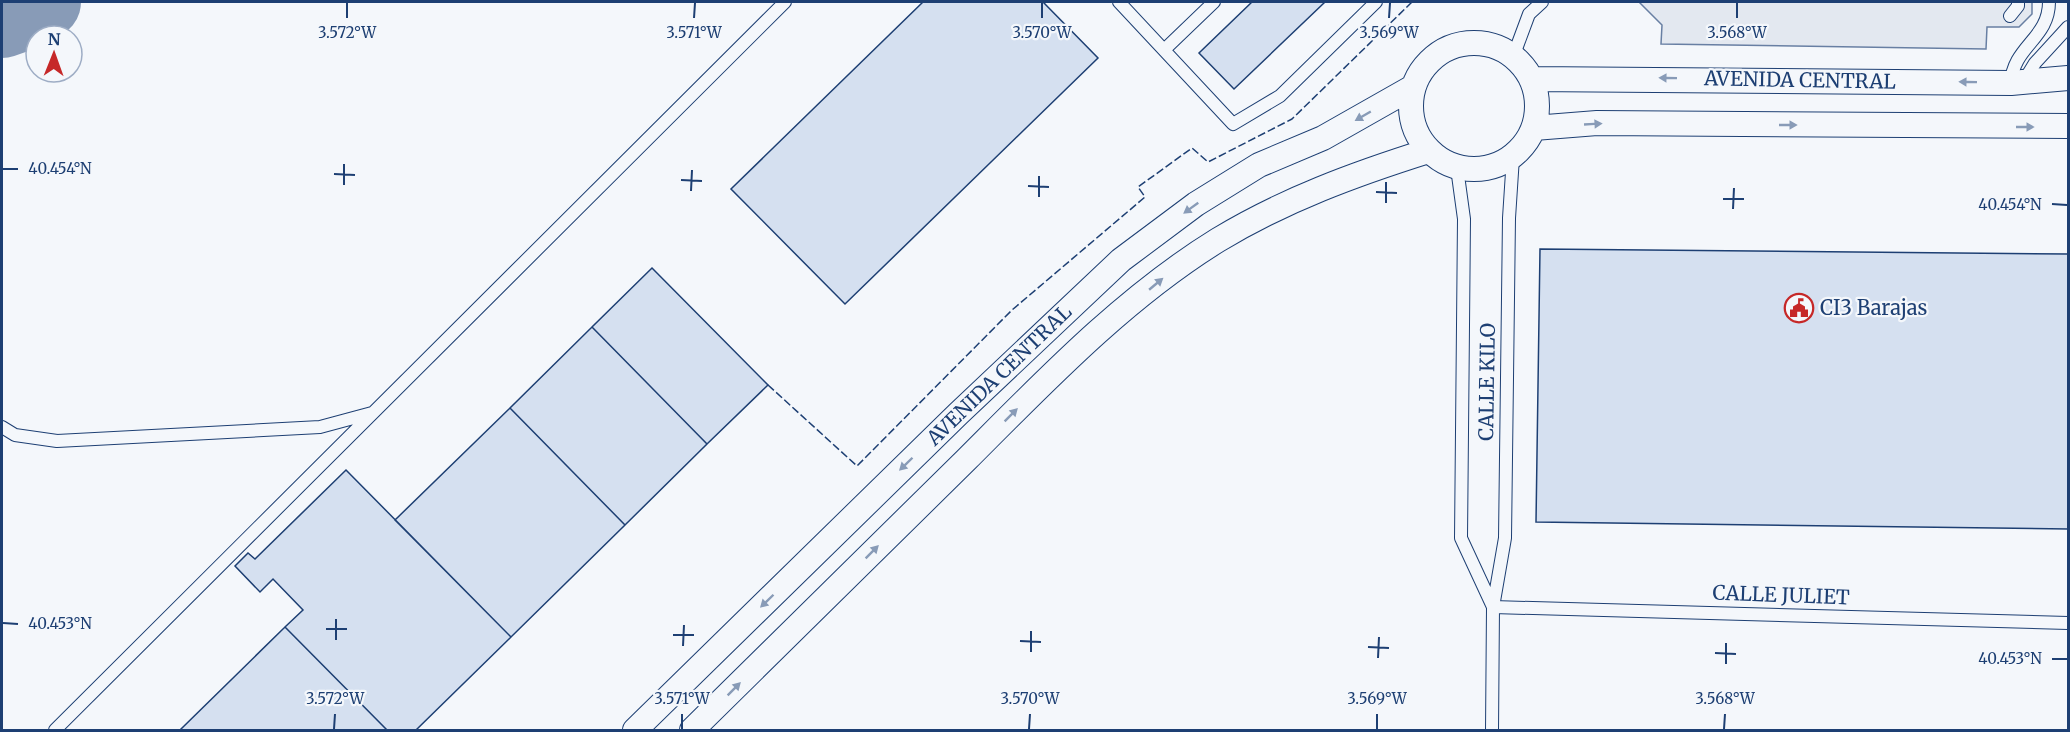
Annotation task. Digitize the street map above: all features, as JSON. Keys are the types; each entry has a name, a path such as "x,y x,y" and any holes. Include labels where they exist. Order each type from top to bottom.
{"street":[{"path":"1466,44 1488,45 1513,57 1531,79 1538,107 1534,128 1513,157 1485,169 1457,168 1428,151 1414,129 1410,108 1413,87 1427,64 1443,50 1466,44"},
{"name":"AVENIDA CENTRAL","path":"1531,79 2018,82 2068,78"},
{"name":"AVENIDA CENTRAL","path":"635,730 958,414 1121,260 1196,204 1259,165 1323,138 1413,87"},
{"path":"1534,128 1597,123 2068,126"},
{"name":"AVENIDA CENTRAL","path":"692,730 1055,372 1162,279 1216,241 1262,215 1358,173 1428,151"}],"lane":[{"path":"55,730 785,2"},
{"path":"1119,2 1233,124 1280,96 1376,2"},
{"path":"1164,51 1214,2"},
{"path":"1525,2 1529,14"},
{"path":"1513,57 1529,14 1542,2"},
{"path":"2010,16 2018,6 2018,2"},
{"path":"2018,82 2017,57 2044,28 2049,2"},
{"path":"2018,82 2068,27"},
{"name":"CALLE KILO","path":"1492,730 1493,607 1505,538 1509,218 1513,157"},
{"name":"CALLE KILO","path":"1457,168 1464,219 1461,538 1493,607"},
{"path":"2,427 15,435 57,441 320,427 373,413"},
{"name":"CALLE JULIET","path":"1493,607 2068,623"}],"shaded area":[{"path":"1639,2 2032,2 2032,14 2019,27 1987,27 1986,49 1661,44 1662,25"}],"building":[{"path":"923,2 1043,2 1098,58 845,304 731,189"},
{"path":"1252,2 1325,2 1234,89 1199,53"},
{"path":"1540,249 2068,254 2068,529 1536,522"},
{"path":"652,268 768,385 707,444 592,327"},
{"path":"592,327 707,444 625,525 510,408"},
{"path":"510,408 625,525 511,637 395,520"},
{"path":"346,470 511,637 416,730 387,730 285,627 303,610 273,579 260,592 235,566 248,553 255,559"},
{"path":"285,627 387,730 180,730"}],"taxiway":[{"path":"2,21 22,14 44,2"}],"fence":[{"path":"768,385 857,466 1012,310 1145,197 1138,187 1192,148 1208,162 1292,119 1412,2"}],"place":[{"name":"CI3 Barajas","path":"1799,308"}]}
